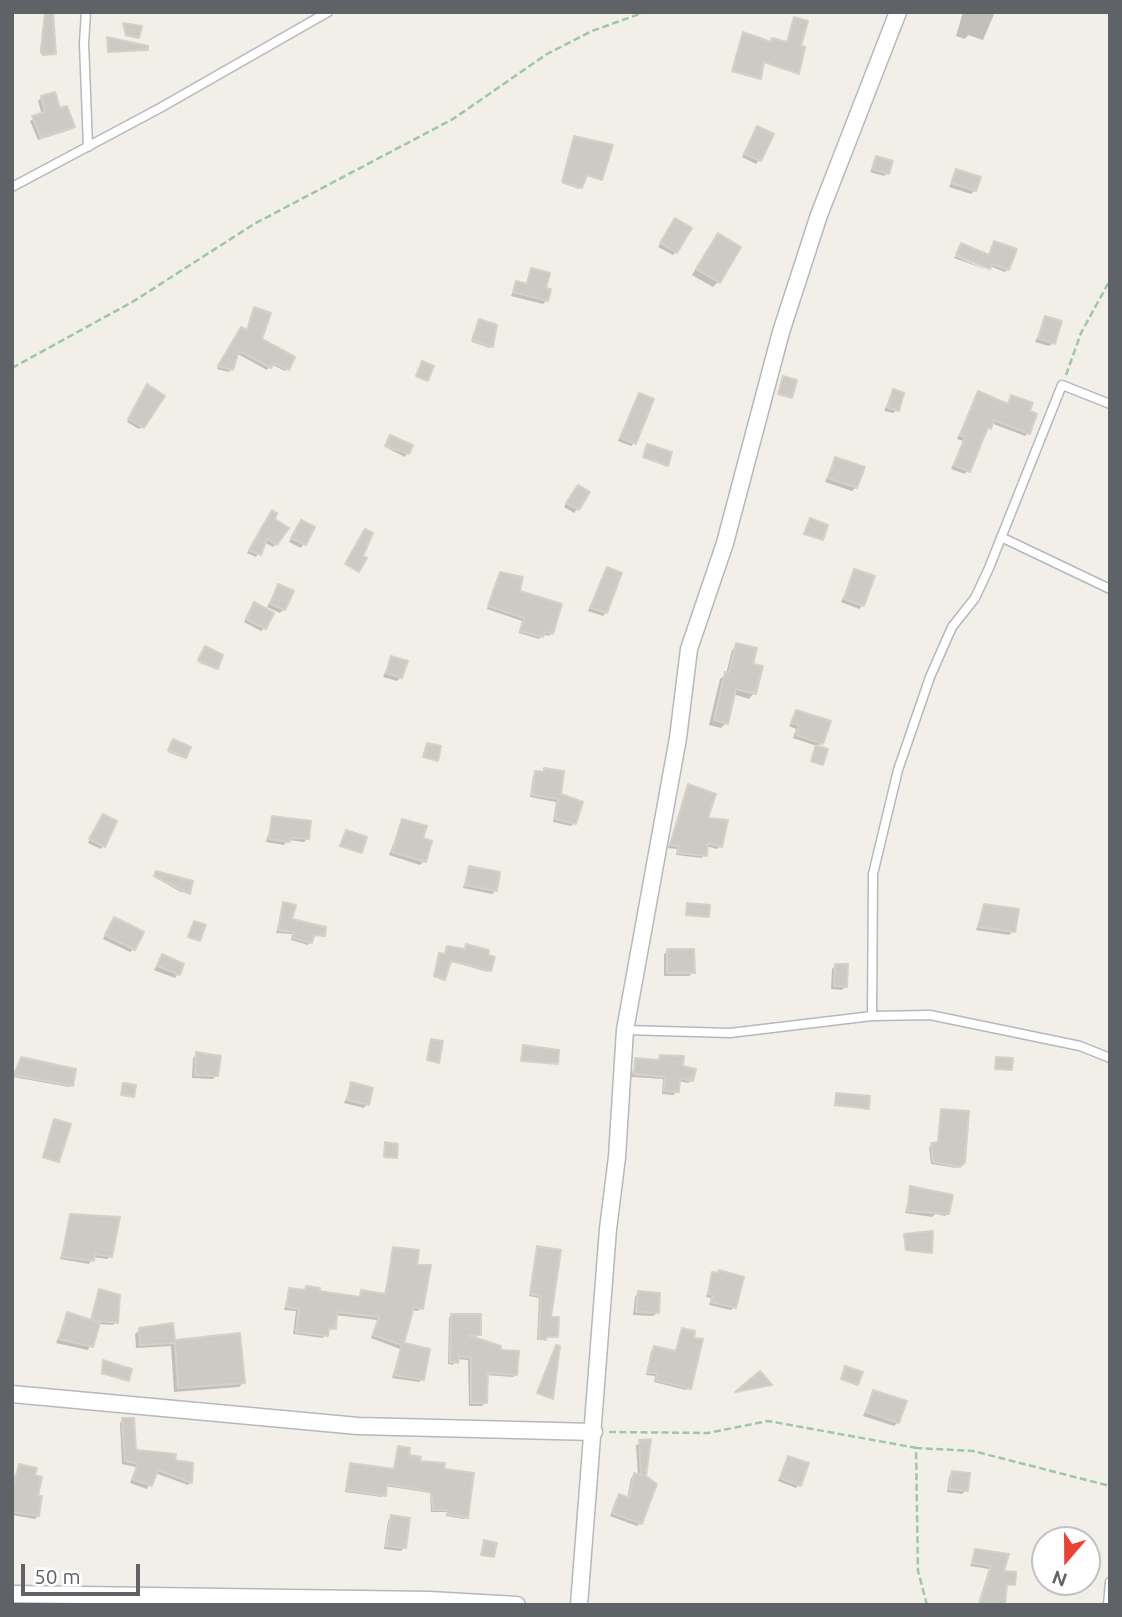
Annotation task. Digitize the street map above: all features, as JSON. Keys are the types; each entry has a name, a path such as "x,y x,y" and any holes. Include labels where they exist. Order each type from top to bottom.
{"street":[{"path":"579,1605 625,1030 678,738 689,649 725,542 781,332 819,215 898,12"},
{"path":"12,1394 358,1426 594,1432"},
{"path":"12,1594 416,1599 517,1605"}],"lane":[{"path":"86,12 84,43 88,147"},
{"path":"12,187 328,12"},
{"path":"872,1016 873,874 898,770 930,677 952,627 975,598 1062,385 1110,404"},
{"path":"1000,537 1110,589"},
{"path":"625,1030 730,1033 872,1016 930,1016 1080,1046 1110,1058"},
{"path":"1108,1605 1110,1582"}],"path":[{"path":"12,368 134,301 254,224 453,119 547,54 592,31 645,12"},
{"path":"1062,385 1082,332 1110,280"},
{"path":"594,1432 708,1433 768,1421 924,1449"},
{"path":"927,1605 918,1558 916,1448 973,1451 1110,1486"}],"building":[{"path":"45,12 53,12 56,54 43,55 41,50"},
{"path":"794,17 808,21 801,46 805,47 799,74 764,62 761,79 732,71 743,32 771,42 772,38 787,42"},
{"path":"123,23 142,26 139,38 126,35"},
{"path":"107,37 148,46 148,50 108,52"},
{"path":"55,92 60,108 67,106 75,127 41,138 32,116 45,112 41,96"},
{"path":"757,126 774,134 761,161 744,154"},
{"path":"574,136 613,145 602,180 587,175 582,188 562,182"},
{"path":"876,156 893,161 889,174 872,169"},
{"path":"956,169 981,177 976,191 951,183"},
{"path":"675,218 692,228 677,253 660,243"},
{"path":"718,233 741,247 720,283 696,269"},
{"path":"994,241 1017,249 1009,270 992,264 990,269 956,255 961,243 989,255"},
{"path":"531,268 550,273 546,288 551,289 548,301 513,292 516,281 527,284"},
{"path":"254,307 271,313 262,339 295,357 289,370 274,363 271,368 239,351 233,370 218,366 241,327 247,330"},
{"path":"1045,316 1062,321 1055,344 1038,338"},
{"path":"479,319 497,325 493,347 472,340"},
{"path":"422,361 434,366 428,381 416,376"},
{"path":"783,376 797,380 792,398 778,394"},
{"path":"147,384 165,396 144,428 128,419"},
{"path":"893,389 904,393 899,411 887,407"},
{"path":"978,391 1008,404 1011,395 1033,403 1030,411 1037,414 1030,434 994,420 991,429 988,427 970,472 954,465 965,437 960,435"},
{"path":"639,393 654,399 636,444 620,438"},
{"path":"390,435 413,445 409,454 385,446"},
{"path":"647,444 672,452 668,466 643,457"},
{"path":"835,457 865,467 857,488 828,478"},
{"path":"578,485 590,492 579,510 566,503"},
{"path":"272,510 277,513 275,519 289,528 277,545 267,539 261,555 249,550"},
{"path":"810,518 828,525 823,540 804,534"},
{"path":"301,520 315,527 306,545 291,538"},
{"path":"365,529 373,533 363,556 367,558 359,572 345,564"},
{"path":"607,567 622,573 607,613 590,608"},
{"path":"854,569 875,576 864,606 844,599"},
{"path":"500,572 523,577 520,591 562,604 553,634 545,632 543,637 520,631 524,618 488,606"},
{"path":"278,584 294,591 285,610 270,604"},
{"path":"254,602 274,613 266,629 246,619"},
{"path":"736,643 757,648 753,664 763,666 756,694 736,689 728,724 714,720 725,672 729,673"},
{"path":"205,646 223,655 218,669 198,660"},
{"path":"391,656 408,661 402,678 386,673"},
{"path":"796,710 831,721 823,744 796,735 799,725 791,723"},
{"path":"173,739 191,747 186,758 168,750"},
{"path":"427,743 441,746 438,761 423,757"},
{"path":"816,745 828,749 823,765 811,761"},
{"path":"544,768 564,771 561,794 583,802 576,824 555,819 558,799 532,795 535,771 544,772"},
{"path":"688,784 716,794 708,818 728,820 722,847 708,843 707,856 678,853 679,846 670,845"},
{"path":"103,814 117,821 105,847 89,839"},
{"path":"272,816 311,821 309,839 291,838 289,842 269,839"},
{"path":"402,819 427,826 423,838 432,841 426,862 392,852"},
{"path":"346,830 367,837 362,853 340,846"},
{"path":"469,866 500,872 497,891 465,885"},
{"path":"156,871 193,881 190,894 154,876"},
{"path":"283,902 296,905 292,919 326,927 325,936 314,935 312,943 292,938 294,932 278,930"},
{"path":"687,903 710,905 709,917 686,915"},
{"path":"984,904 1019,909 1015,932 978,927"},
{"path":"114,917 144,932 135,950 105,935"},
{"path":"194,921 206,925 200,941 188,937"},
{"path":"466,944 489,950 488,955 495,957 491,971 451,961 445,980 434,976 439,953 445,954 447,946 465,949"},
{"path":"667,949 694,949 695,973 667,973"},
{"path":"162,954 184,964 180,975 157,966"},
{"path":"835,964 848,964 847,987 834,986"},
{"path":"431,1039 443,1041 439,1063 427,1060"},
{"path":"523,1045 559,1050 558,1064 521,1061"},
{"path":"196,1052 221,1056 218,1076 195,1075"},
{"path":"660,1055 684,1056 683,1066 696,1069 693,1081 680,1078 679,1092 664,1091 665,1077 634,1074 635,1058 659,1060"},
{"path":"21,1057 76,1069 73,1086 14,1075"},
{"path":"996,1057 1013,1058 1012,1070 995,1069"},
{"path":"351,1082 373,1088 369,1105 347,1100"},
{"path":"123,1083 136,1085 134,1097 121,1095"},
{"path":"836,1093 870,1096 869,1109 835,1105"},
{"path":"941,1109 969,1111 965,1162 960,1167 933,1162 931,1143 938,1142"},
{"path":"54,1119 71,1124 59,1162 43,1157"},
{"path":"385,1142 398,1144 397,1158 384,1157"},
{"path":"910,1186 953,1195 949,1214 907,1211"},
{"path":"70,1214 120,1217 112,1257 95,1254 94,1261 62,1257"},
{"path":"933,1231 932,1253 906,1250 904,1234"},
{"path":"537,1246 561,1250 551,1317 559,1317 558,1337 547,1337 546,1340 539,1339 541,1296 530,1294"},
{"path":"393,1247 419,1250 417,1265 431,1265 423,1309 414,1307 404,1343 430,1349 424,1380 394,1375 402,1345 373,1335 379,1317 337,1312 336,1329 329,1328 328,1336 296,1332 299,1309 286,1307 289,1288 305,1290 306,1286 320,1288 319,1291 360,1297 361,1290 386,1294"},
{"path":"719,1270 744,1277 736,1308 711,1302 713,1295 708,1294 712,1272 718,1273"},
{"path":"99,1289 120,1295 118,1323 91,1320"},
{"path":"638,1291 660,1293 659,1313 636,1312"},
{"path":"67,1312 100,1323 93,1347 59,1339"},
{"path":"451,1314 481,1314 481,1335 467,1335 501,1346 501,1350 519,1351 517,1375 488,1373 487,1403 471,1403 471,1358 459,1356 458,1363 450,1362"},
{"path":"173,1323 175,1340 240,1333 245,1383 178,1388 175,1343 140,1345 139,1328"},
{"path":"682,1328 695,1331 694,1338 703,1339 691,1389 656,1380 657,1373 647,1373 654,1346 676,1351"},
{"path":"556,1345 560,1346 553,1399 537,1393"},
{"path":"103,1360 132,1369 129,1381 102,1373"},
{"path":"845,1366 863,1372 858,1385 841,1379"},
{"path":"760,1371 772,1385 735,1392"},
{"path":"873,1390 907,1401 899,1423 866,1412"},
{"path":"122,1418 134,1418 136,1450 176,1454 175,1460 193,1463 192,1483 158,1470 152,1486 132,1479 138,1464 125,1461"},
{"path":"651,1439 646,1476 657,1484 642,1524 612,1513 619,1494 629,1498 634,1473 641,1475 639,1440"},
{"path":"398,1446 410,1448 409,1455 421,1457 420,1461 445,1463 444,1469 474,1473 468,1518 447,1514 448,1510 433,1510 431,1492 387,1484 386,1496 346,1490 350,1463 394,1469"},
{"path":"788,1456 809,1463 801,1486 780,1478"},
{"path":"19,1464 37,1468 35,1475 42,1477 38,1496 42,1496 39,1516 12,1512 12,1491"},
{"path":"952,1471 970,1473 968,1491 949,1489"},
{"path":"391,1515 410,1518 406,1548 386,1546"},
{"path":"484,1540 497,1543 494,1557 481,1555"},
{"path":"975,1549 1009,1554 1004,1571 1016,1572 1015,1585 1007,1584 1005,1605 979,1605 991,1566 972,1563"}]}
